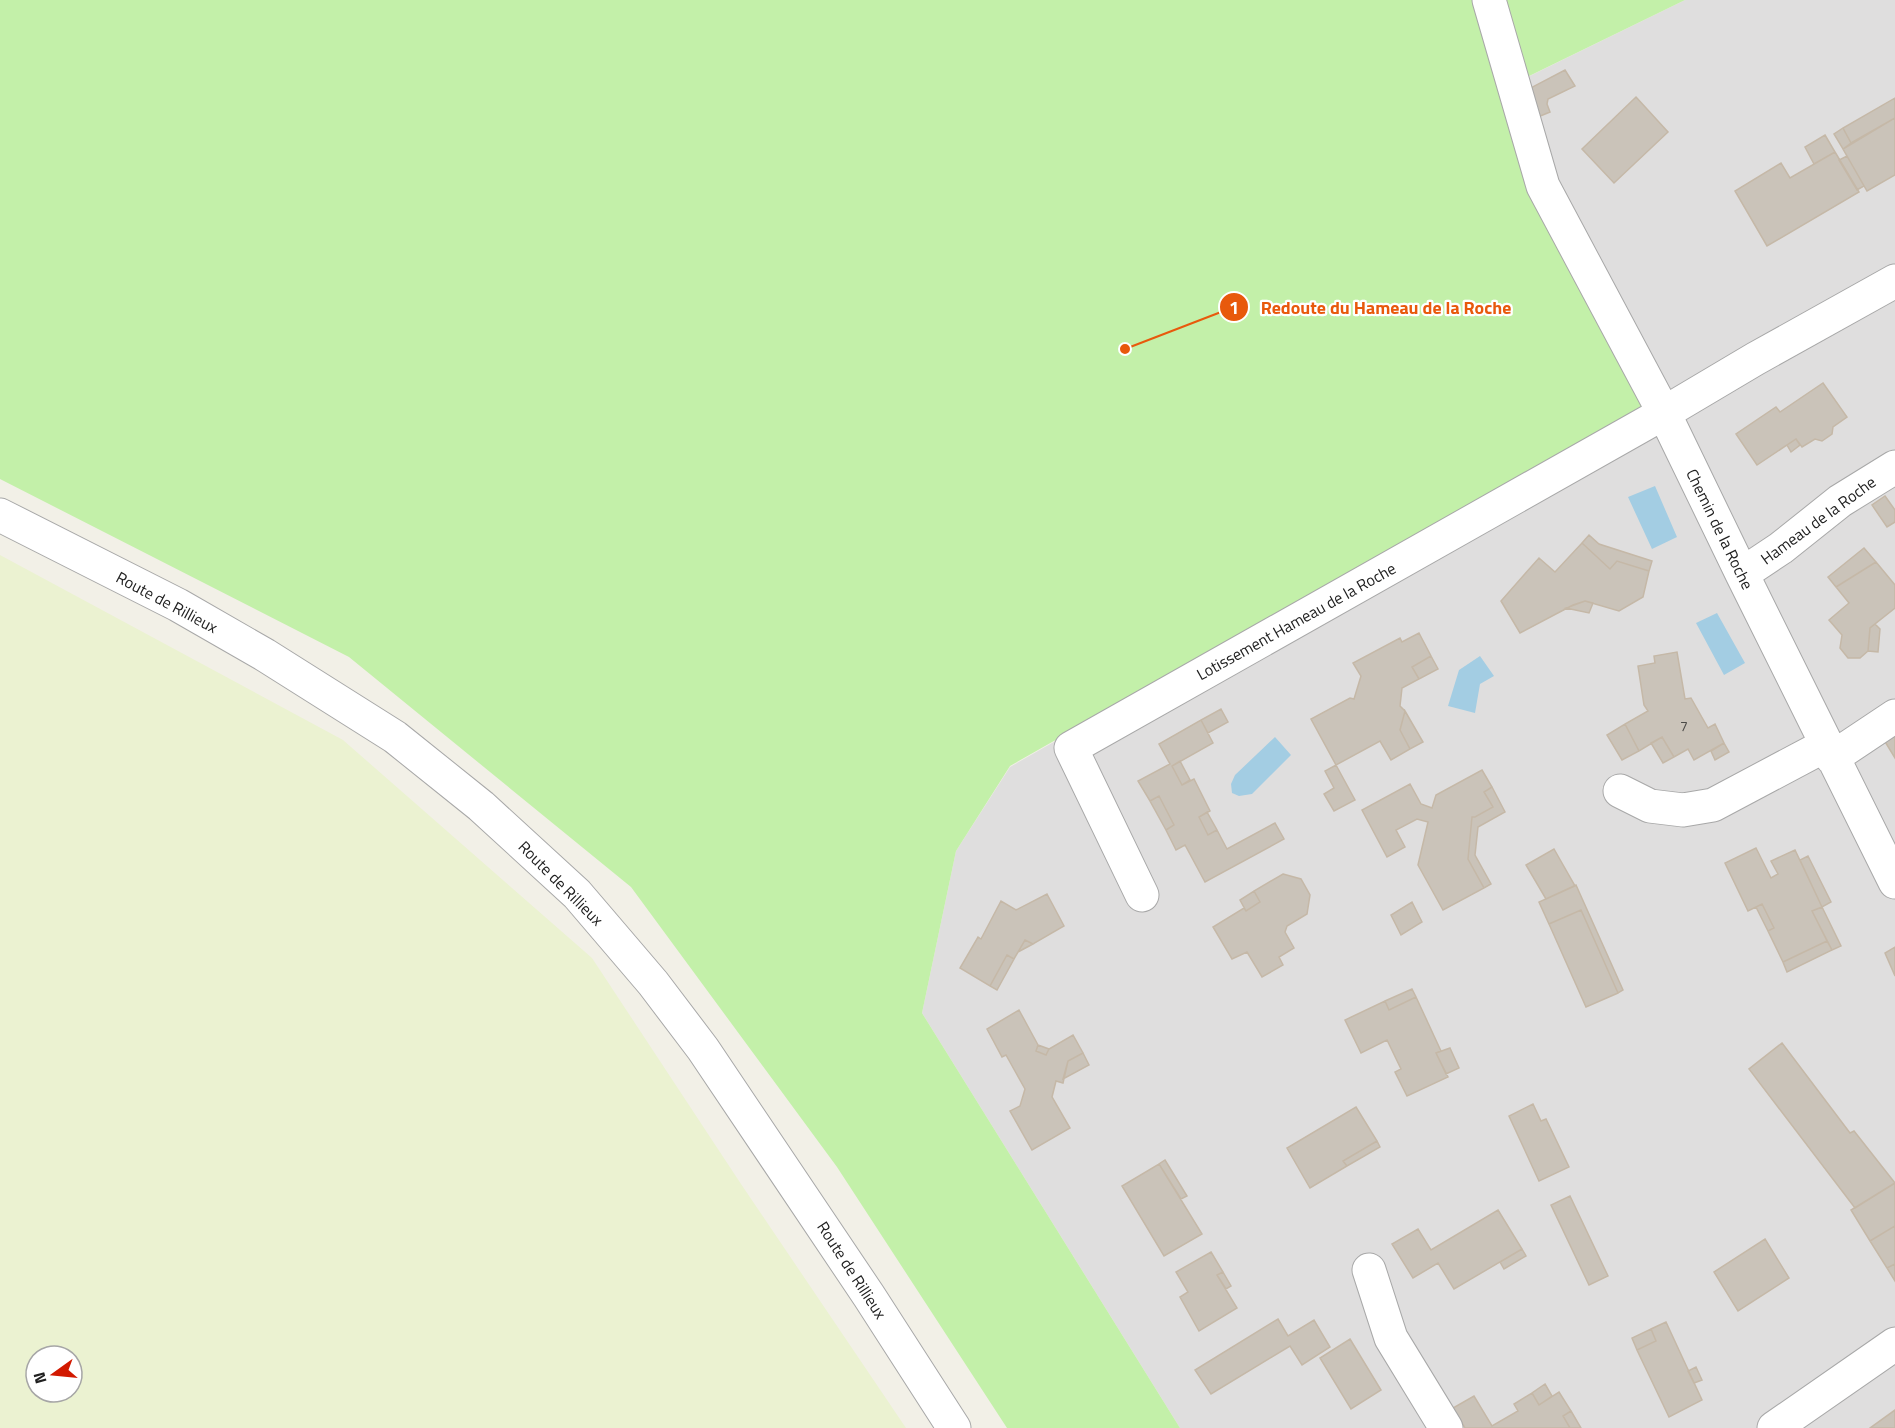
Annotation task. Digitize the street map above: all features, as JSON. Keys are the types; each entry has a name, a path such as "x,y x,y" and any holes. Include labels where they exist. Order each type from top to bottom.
{"street":[{"name":"Chemin de la Roche","path":"1488,0 1543,186 1664,413 1895,882"},
{"path":"1664,413 1895,281"},
{"name":"Lotissement Hameau de la Roche","path":"1142,894 1071,748 1664,413"},
{"name":"Hameau de la Roche","path":"1742,574 1781,548 1840,501 1895,467"},
{"name":"Route de Rillieux","path":"0,515 197,616 265,655 395,738 482,806 577,894 653,983 703,1049 863,1287 954,1428"},
{"path":"1620,791 1650,806 1683,810 1713,805 1829,751 1895,716"},
{"path":"1369,1270 1391,1338 1446,1428"},
{"path":"1774,1428 1895,1344"}],"shaded area":[{"path":"1685,0 1895,0 1895,1428 1180,1428 922,1013 956,851 1010,767 1645,405 1503,89"}],"green space":[{"path":"0,0 1476,0 1645,405 1010,766 956,851 922,1013 1180,1428 1007,1428 837,1167 631,887 349,657 0,479"},
{"path":"1502,0 1685,0 1523,79"},
{"path":"0,555 343,740 592,958 906,1428 0,1428"}],"water":[{"path":"1655,486 1677,537 1652,549 1628,497"},
{"path":"1717,613 1745,663 1724,675 1696,623"},
{"path":"1480,656 1494,676 1480,684 1475,713 1448,706 1459,670"},
{"path":"1275,737 1291,755 1252,794 1239,796 1232,793 1231,784 1235,775"}],"building":[{"path":"1565,70 1575,86 1548,99 1550,112 1533,119 1523,92"},
{"path":"1636,97 1668,132 1614,183 1582,149"},
{"path":"1895,98 1895,118 1851,143 1843,128"},
{"path":"1895,118 1895,175 1867,191 1843,149"},
{"path":"1843,128 1851,143 1843,149 1834,134"},
{"path":"1825,135 1835,152 1814,164 1805,147"},
{"path":"1835,152 1859,192 1767,246 1735,191 1781,163 1790,178"},
{"path":"1847,156 1864,186 1857,190 1839,160"},
{"path":"1823,383 1847,417 1833,427 1832,434 1822,441 1815,439 1802,447 1796,439 1757,465 1736,434 1776,407 1780,412"},
{"path":"1796,439 1800,445 1791,452 1787,445"},
{"path":"1885,496 1895,510 1895,522 1887,527 1872,505"},
{"path":"1589,535 1599,544 1652,561 1649,571 1617,561 1610,569 1582,543"},
{"path":"1582,543 1610,569 1617,561 1649,571 1643,597 1619,611 1585,601 1520,633 1501,601 1539,558 1555,572"},
{"path":"1864,548 1876,562 1836,587 1828,577"},
{"path":"1876,562 1895,585 1895,608 1870,628 1868,651 1860,658 1848,658 1840,648 1842,635 1829,620 1849,603 1836,587"},
{"path":"1585,601 1593,603 1589,613 1566,608"},
{"path":"1875,624 1880,629 1878,652 1868,651 1870,628"},
{"path":"1419,633 1431,656 1412,667 1419,679 1402,688 1400,706 1405,711 1400,730 1410,749 1391,760 1380,741 1336,765 1311,719 1350,698 1354,699 1361,676 1353,663 1400,638 1402,642"},
{"path":"1677,652 1685,699 1691,698 1708,728 1715,724 1724,743 1694,760 1688,749 1674,757 1662,737 1639,751 1625,724 1648,711 1644,705 1638,666 1655,663 1654,656"},
{"path":"1431,656 1438,669 1419,679 1412,667"},
{"path":"1221,709 1228,722 1208,733 1201,720"},
{"path":"1405,711 1423,742 1410,749 1400,730"},
{"path":"1201,720 1213,743 1172,766 1182,785 1194,779 1210,811 1199,817 1208,835 1217,830 1227,849 1275,823 1284,839 1205,882 1185,845 1176,850 1166,830 1174,825 1159,796 1150,801 1138,781 1170,764 1159,744"},
{"path":"1625,724 1639,751 1622,760 1607,735"},
{"path":"1895,733 1895,758 1884,740"},
{"path":"1662,737 1674,757 1663,763 1651,743"},
{"path":"1724,743 1729,752 1715,760 1711,751"},
{"path":"1180,761 1190,780 1182,785 1172,766"},
{"path":"1336,765 1355,800 1334,811 1324,794 1334,788 1325,771"},
{"path":"1482,770 1492,787 1484,792 1493,807 1472,817 1468,859 1484,888 1443,910 1418,865 1428,822 1417,819 1396,830 1405,847 1387,857 1362,810 1410,784 1421,804 1432,808 1436,795"},
{"path":"1492,787 1505,812 1478,827 1475,855 1491,884 1484,888 1468,859 1472,817 1493,807 1484,792"},
{"path":"1159,796 1174,825 1166,830 1150,801"},
{"path":"1207,812 1217,830 1208,835 1199,817"},
{"path":"1756,848 1771,878 1778,874 1771,861 1795,850 1822,907 1812,911 1827,941 1783,962 1768,931 1774,928 1762,904 1748,911 1725,863"},
{"path":"1554,849 1575,886 1546,899 1526,865"},
{"path":"1808,856 1831,902 1822,907 1800,860"},
{"path":"1283,874 1301,879 1310,895 1307,914 1287,926 1285,932 1294,948 1279,957 1283,965 1262,977 1247,952 1232,959 1213,927 1244,908 1246,911 1260,902 1254,891"},
{"path":"1576,885 1623,990 1618,993 1581,910 1549,924 1539,902"},
{"path":"1254,891 1260,902 1246,911 1240,900"},
{"path":"1047,894 1064,926 1033,944 1025,940 1014,959 1007,955 990,986 960,968 978,937 981,939 1001,901 1016,910"},
{"path":"1412,902 1422,922 1401,935 1391,915"},
{"path":"1762,904 1774,928 1768,931 1756,907"},
{"path":"1822,907 1841,946 1832,950 1812,911"},
{"path":"1581,910 1618,993 1586,1007 1549,924"},
{"path":"1025,940 1033,944 1018,952"},
{"path":"1827,941 1832,950 1787,972 1783,962"},
{"path":"1895,947 1895,976 1885,953"},
{"path":"1007,955 1014,959 997,990 990,986"},
{"path":"1412,989 1416,997 1389,1010 1385,1001"},
{"path":"1416,997 1441,1051 1436,1053 1448,1077 1407,1096 1395,1072 1401,1069 1387,1040 1361,1053 1345,1020 1385,1001 1389,1010"},
{"path":"1019,1010 1038,1045 1036,1051 1046,1055 1049,1049 1073,1035 1083,1053 1068,1061 1063,1083 1056,1081 1052,1097 1070,1128 1032,1150 1010,1111 1020,1106 1025,1089 1006,1055 1002,1057 987,1029"},
{"path":"1782,1043 1850,1133 1854,1131 1895,1183 1855,1208 1749,1069"},
{"path":"1038,1045 1049,1049 1046,1055 1036,1051"},
{"path":"1450,1048 1459,1068 1446,1074 1436,1053"},
{"path":"1083,1053 1089,1065 1063,1079 1068,1061"},
{"path":"1533,1104 1541,1121 1546,1119 1569,1167 1539,1181 1509,1116"},
{"path":"1356,1107 1377,1141 1343,1161 1347,1166 1310,1188 1287,1148"},
{"path":"1377,1141 1380,1147 1347,1166 1343,1161"},
{"path":"1165,1160 1187,1196 1181,1199 1159,1164"},
{"path":"1159,1164 1202,1234 1164,1256 1122,1186"},
{"path":"1895,1183 1895,1226 1870,1241 1851,1210"},
{"path":"1570,1196 1608,1276 1589,1285 1551,1205"},
{"path":"1498,1210 1522,1249 1454,1289 1438,1263 1413,1278 1392,1244 1418,1229 1431,1250"},
{"path":"1895,1226 1895,1264 1887,1268 1870,1241"},
{"path":"1765,1239 1789,1278 1738,1311 1714,1272"},
{"path":"1522,1249 1526,1256 1504,1269 1500,1262"},
{"path":"1211,1252 1223,1272 1217,1275 1237,1308 1199,1331 1180,1297 1188,1292 1176,1272"},
{"path":"1895,1264 1895,1281 1887,1268"},
{"path":"1223,1272 1231,1286 1226,1289 1217,1275"},
{"path":"1278,1319 1288,1336 1314,1320 1330,1347 1302,1365 1290,1346 1211,1394 1195,1370"},
{"path":"1666,1322 1702,1400 1669,1417 1637,1350 1656,1341 1651,1329"},
{"path":"1651,1329 1656,1341 1637,1350 1632,1338"},
{"path":"1350,1339 1381,1390 1351,1409 1320,1358"},
{"path":"1696,1367 1702,1380 1694,1383 1688,1371"},
{"path":"1545,1384 1552,1396 1539,1405 1532,1393"},
{"path":"1559,1392 1571,1411 1563,1416 1570,1428 1465,1428 1453,1408 1474,1396 1492,1426 1518,1411 1514,1404 1532,1393 1539,1405"},
{"path":"1895,1410 1895,1428 1870,1428"},
{"path":"1571,1411 1581,1428 1570,1428 1563,1416"}],"place":[{"name":"Redoute du Hameau de la Roche","path":"1125,349"}]}
